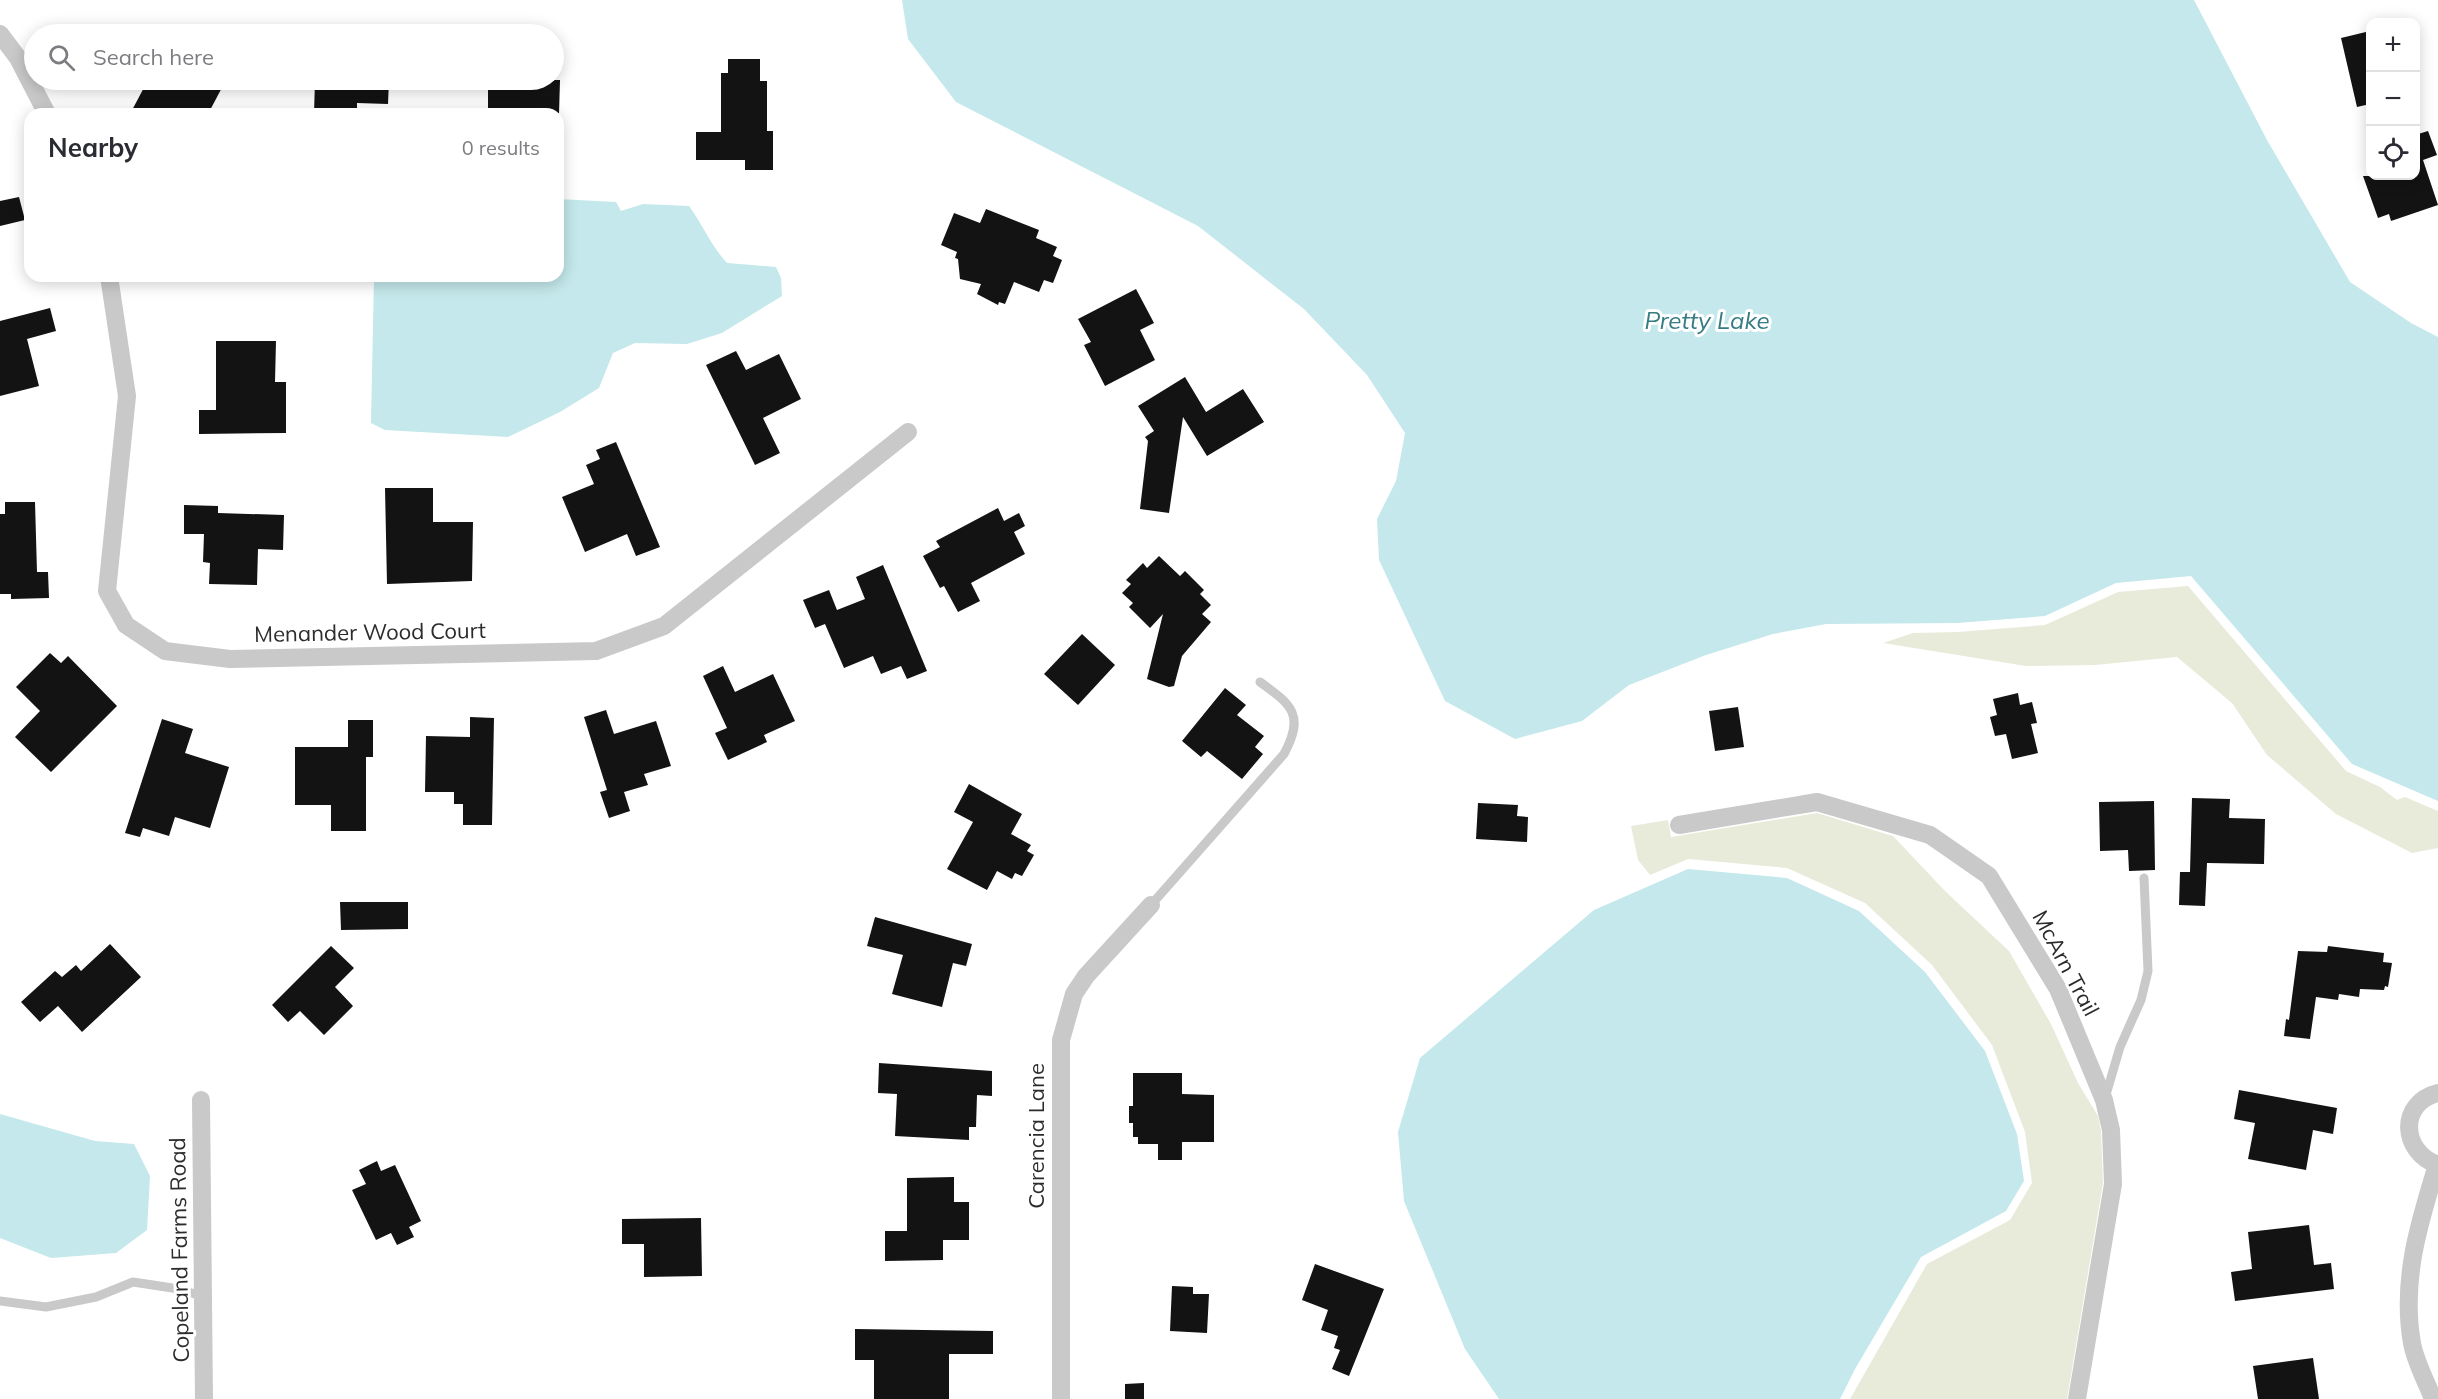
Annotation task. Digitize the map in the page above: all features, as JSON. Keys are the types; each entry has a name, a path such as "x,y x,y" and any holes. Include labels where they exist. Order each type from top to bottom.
{"street":[{"path":"0,34 24,70"},
{"path":"35,90 44,108"},
{"name":"Menander Wood Court","path":"110,282 127,396 106,591 126,625 165,651 230,660 596,651 664,626 908,432"},
{"name":"McArn Trail","path":"1679,825 1817,802 1930,835 1989,876 2058,989 2104,1100 2111,1130 2113,1184 2077,1399"},
{"name":"Carencia Lane","path":"1061,1399 1061,1040 1074,994 1086,976 1150,904"},
{"path":"2433,1399 2412,1344 2408,1276 2421,1218 2437,1165 2417,1152 2409,1130 2410,1118 2415,1107 2424,1098 2438,1093"},
{"name":"Copeland Farms Road","path":"201,1100 204,1399"}],"lane":[{"path":"1150,904 1284,754 1294,735 1295,716 1286,701 1260,682"},
{"path":"2104,1100 2120,1047 2141,1000 2148,971 2144,878"},
{"path":"0,1301 46,1307 96,1298 133,1282 179,1289 204,1297"}],"green space":[{"path":"2188,586 2346,771 2380,787 2397,800 2405,797 2438,811 2438,848 2412,853 2336,814 2267,755 2232,703 2177,657 2095,665 2026,666 1883,643 1913,633 2045,625 2118,592"},
{"path":"1817,813 1893,836 1946,892 2009,951 2051,1024 2078,1083 2098,1116 2101,1131 2103,1183 2067,1399 1850,1399 1927,1264 2010,1220 2032,1183 2025,1132 1992,1045 1932,965 1865,903 1787,868 1688,859 1650,875 1638,860 1631,826 1668,820 1671,837"}],"water":[{"name":"Pretty Lake","path":"902,0 2194,0 2267,140 2350,282 2411,323 2438,337 2438,801 2352,764 2191,576 2116,583 2045,616 1957,623 1826,624 1773,634 1706,655 1629,685 1582,721 1515,739 1445,701 1379,560 1377,519 1396,481 1405,433 1367,375 1304,309 1198,226 956,102 908,39"},
{"path":"564,199 616,202 621,211 643,204 689,206 716,250 727,263 776,267 781,278 782,296 722,333 687,344 635,343 613,353 599,388 560,412 508,437 385,430 371,423 374,282 564,282"},
{"path":"1688,869 1787,878 1859,911 1925,972 1985,1051 2017,1134 2024,1181 2006,1211 1921,1257 1855,1369 1840,1399 1499,1399 1465,1349 1404,1201 1398,1132 1420,1058 1594,910"},
{"path":"0,1114 95,1141 134,1144 150,1176 147,1230 116,1253 51,1258 0,1238"}],"building":[{"path":"2366,32 2366,105 2357,107 2341,38"},
{"path":"728,59 760,59 760,81 767,81 767,131 773,131 773,170 745,170 745,160 696,160 696,132 721,132 721,73 728,73"},
{"path":"143,90 221,90 211,108 133,108"},
{"path":"315,90 389,90 388,104 357,103 357,108 314,108"},
{"path":"488,90 560,90 559,108 488,108"},
{"path":"2428,131 2437,155 2423,160 2438,205 2391,221 2389,214 2378,218 2363,176 2366,176 2366,180 2420,180 2420,133"},
{"path":"19,197 24,220 0,226 0,201"},
{"path":"986,209 1039,230 1036,238 1057,247 1053,256 1062,260 1053,283 1044,280 1039,292 1014,282 1005,304 999,302 998,305 977,294 981,284 960,279 958,259 955,258 957,252 941,245 954,213 980,223"},
{"path":"1136,289 1154,323 1140,330 1155,360 1105,386 1084,345 1091,342 1078,319"},
{"path":"50,308 56,331 27,339 39,386 0,396 0,321"},
{"path":"216,341 276,341 275,382 286,382 286,433 199,434 199,410 216,410"},
{"path":"736,351 746,370 779,354 801,399 763,418 780,453 755,465 706,365"},
{"path":"1185,377 1206,412 1243,389 1264,422 1207,456 1183,417 1169,513 1140,509 1148,441 1145,437 1154,431 1138,406"},
{"path":"616,442 660,547 636,556 627,534 585,552 562,497 594,484 586,465 600,459 596,450"},
{"path":"385,488 433,488 433,522 473,522 472,581 387,584"},
{"path":"5,502 35,502 37,572 48,572 49,598 11,599 11,594 0,594 0,514 5,514"},
{"path":"184,505 218,506 218,513 284,515 283,550 258,549 257,585 209,584 210,563 203,562 204,534 184,534"},
{"path":"998,508 1004,521 1019,513 1025,526 1014,532 1025,554 971,583 980,601 958,612 944,586 940,588 923,556 940,547 936,541"},
{"path":"1159,556 1180,576 1185,571 1204,590 1200,594 1211,605 1202,614 1211,622 1182,656 1174,686 1169,687 1147,679 1163,614 1150,628 1129,607 1133,603 1122,593 1131,584 1126,580 1143,563 1147,568"},
{"path":"883,565 927,671 907,679 901,666 881,674 873,656 844,668 825,624 815,628 803,600 829,590 837,610 865,599 856,577"},
{"path":"1082,634 1115,665 1078,705 1044,674"},
{"path":"50,653 61,663 68,656 117,706 51,772 15,737 40,711 16,687"},
{"path":"723,666 735,692 773,674 795,721 764,735 767,742 728,760 715,733 727,728 703,676"},
{"path":"1225,688 1246,705 1237,715 1264,736 1255,747 1263,754 1242,779 1207,751 1201,757 1182,741"},
{"path":"2018,693 2020,705 2032,702 2037,723 2031,724 2038,753 2012,759 2006,734 1995,736 1990,717 1997,715 1993,699"},
{"path":"1738,707 1744,747 1715,751 1709,711"},
{"path":"606,710 614,734 656,721 671,766 644,774 648,785 624,792 630,811 609,818 600,792 607,790 584,717"},
{"path":"470,717 494,718 492,825 463,825 463,804 454,804 454,792 425,792 426,736 470,737"},
{"path":"162,719 193,729 185,753 229,767 210,828 175,817 169,836 143,828 140,837 125,833"},
{"path":"348,720 373,720 373,757 366,757 366,831 331,831 331,805 295,805 295,747 348,747"},
{"path":"969,784 1022,814 1011,834 1031,845 1027,851 1034,855 1022,876 1015,873 1012,879 997,871 987,890 947,869 973,822 954,812"},
{"path":"2192,798 2230,799 2229,818 2265,819 2264,864 2207,863 2205,906 2179,905 2180,872 2190,872"},
{"path":"2154,801 2155,870 2129,871 2128,850 2100,851 2099,802"},
{"path":"1478,803 1518,805 1517,816 1528,817 1527,842 1476,839"},
{"path":"340,902 408,902 408,929 341,930"},
{"path":"875,917 972,944 966,966 953,963 942,1007 892,994 903,955 867,946"},
{"path":"110,944 141,977 82,1032 58,1006 40,1022 21,1002 55,971 62,977 76,965 81,971"},
{"path":"331,946 354,968 335,987 353,1006 324,1035 300,1011 288,1022 272,1005"},
{"path":"2328,946 2384,953 2383,962 2392,963 2388,987 2385,986 2384,990 2360,989 2359,997 2339,994 2338,1000 2316,997 2310,1039 2284,1036 2286,1019 2289,1020 2298,951 2327,952"},
{"path":"879,1063 992,1071 992,1096 977,1095 976,1127 969,1127 969,1140 895,1136 897,1094 878,1093"},
{"path":"1133,1073 1182,1073 1182,1094 1214,1095 1214,1142 1182,1142 1182,1160 1158,1160 1158,1144 1138,1144 1138,1137 1133,1137 1133,1123 1129,1123 1129,1106 1133,1106"},
{"path":"2239,1090 2337,1108 2333,1134 2313,1130 2306,1170 2248,1159 2255,1123 2234,1119"},
{"path":"377,1161 381,1171 395,1165 421,1221 409,1227 414,1237 397,1245 391,1233 376,1240 352,1190 366,1184 359,1170"},
{"path":"954,1177 954,1202 969,1202 969,1240 943,1240 943,1260 885,1261 885,1231 907,1231 907,1178"},
{"path":"701,1218 702,1276 644,1277 644,1244 622,1244 622,1219"},
{"path":"2309,1225 2314,1265 2331,1263 2334,1289 2235,1301 2231,1272 2252,1269 2248,1232"},
{"path":"1315,1264 1384,1289 1349,1376 1332,1369 1340,1350 1334,1348 1338,1336 1321,1330 1328,1310 1302,1300"},
{"path":"1172,1286 1193,1287 1193,1294 1209,1294 1207,1333 1170,1331"},
{"path":"855,1329 993,1331 993,1354 949,1354 949,1399 874,1399 874,1360 855,1360"},
{"path":"2313,1358 2319,1399 2258,1399 2253,1366"},
{"path":"1144,1383 1144,1399 1125,1399 1125,1384"}]}
